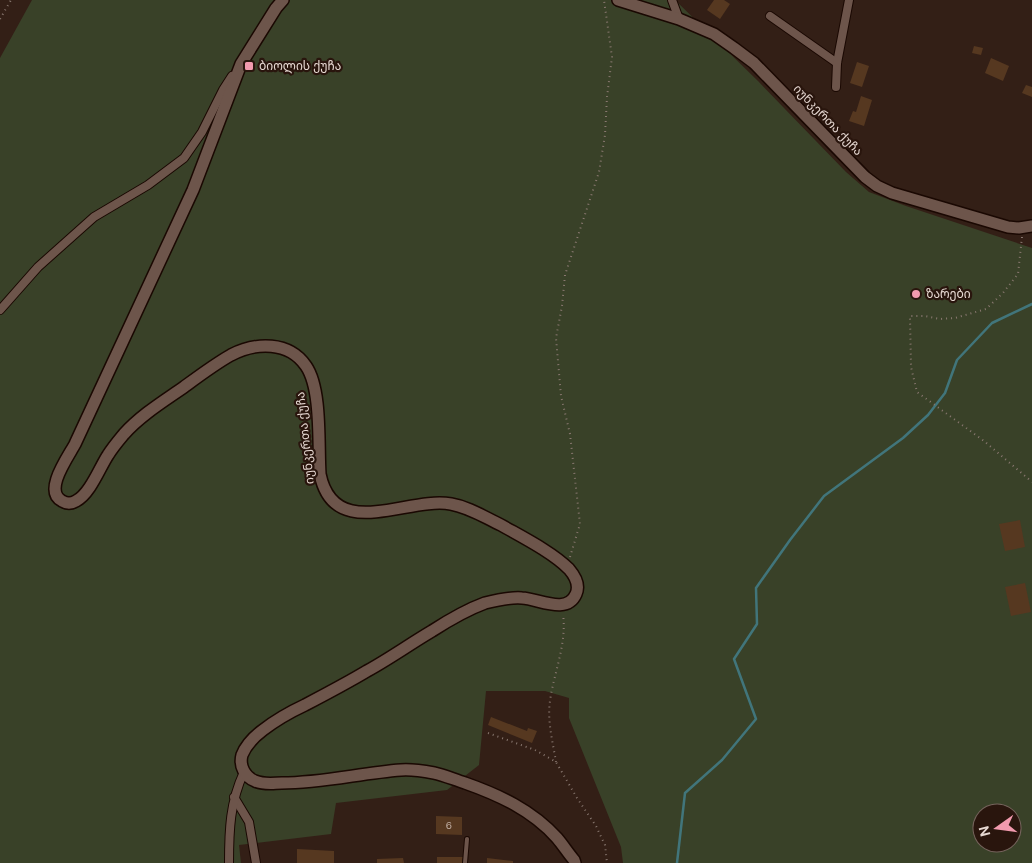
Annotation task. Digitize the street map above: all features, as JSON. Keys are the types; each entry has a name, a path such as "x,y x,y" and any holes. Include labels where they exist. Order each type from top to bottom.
{"main road":[{"name":"იუნკერთა ქუჩა","path":"284,0 276,8 241,64 193,190 75,444 59,473 55,487 56,494 59,500 67,503 80,499 108,455 133,424 232,355 270,345 281,347 295,354 306,366 312,378 317,397 322,486 336,504 356,512 373,513 433,503 449,503 468,508 542,548 567,567 575,576 578,588 570,603 561,605"},
{"name":"იუნკერთა ქუჩა","path":"618,0 679,19 714,34 754,63 852,165 877,186 892,194 1008,227 1027,227"},
{"path":"561,605 522,598 506,598 467,610 367,671 280,718 262,730 246,748 242,756 242,765 244,772 253,780 262,783 301,783 404,769 437,773 503,798 532,815 556,837 575,863"}],"street":[{"path":"672,0 679,19"},
{"path":"836,87 837,63 849,0"},
{"path":"770,16 837,63"},
{"path":"0,310 38,267 94,217 148,185 184,158 202,132 223,90 241,64"},
{"path":"229,863 229,832 234,797 244,772"},
{"path":"234,797 249,822 256,863"}],"lane":[{"path":"465,863 467,839"}],"path":[{"path":"0,19 11,0"},
{"path":"567,567 580,524 570,434 561,396 556,338 565,275 600,172 606,97 612,57 604,0"},
{"path":"1027,227 1018,274 1003,294 986,309 955,318 940,319 910,316 911,367 917,392 984,441 1032,482"},
{"path":"561,605 564,625 563,639 550,702 550,718 556,762 596,826 605,845 607,863"},
{"path":"488,733 535,750 556,762"}],"green space":[{"path":"32,0 675,0 758,81 846,172 869,192 1032,248 1032,863 623,863 621,847 569,718 569,698 545,691 486,691 479,765 447,790 336,803 331,834 239,845 241,863 0,863 0,58"}],"building":[{"path":"714,0 724,0 730,4 720,19 707,10"},
{"path":"974,46 983,48 981,55 972,53"},
{"path":"991,58 1009,66 1003,81 985,73"},
{"path":"857,62 869,66 862,87 850,83"},
{"path":"1026,85 1032,87 1032,97 1022,93"},
{"path":"861,96 872,100 864,126 849,121 853,111 856,112"},
{"path":"918,288 921,297 913,299 911,290"},
{"path":"1020,520 1025,547 1005,551 999,524"},
{"path":"1025,583 1031,612 1011,616 1005,587"},
{"path":"491,717 527,731 528,728 537,731 532,743 488,725"},
{"path":"436,816 462,817 462,835 436,834"},
{"path":"297,849 334,851 334,863 297,863"},
{"path":"437,857 463,857 462,863 437,863"},
{"path":"403,858 404,863 377,863 377,859"},
{"path":"487,858 513,861 513,863 487,863"}],"waterway":[{"path":"677,863 685,793 722,760 756,719 734,659 757,624 756,588 824,496 903,438 928,415 945,393 957,360 992,323 1032,304"}],"place":[{"name":"ბიოლის ქუჩა","path":"249,66"},
{"name":"ზარები","path":"916,294"}]}
